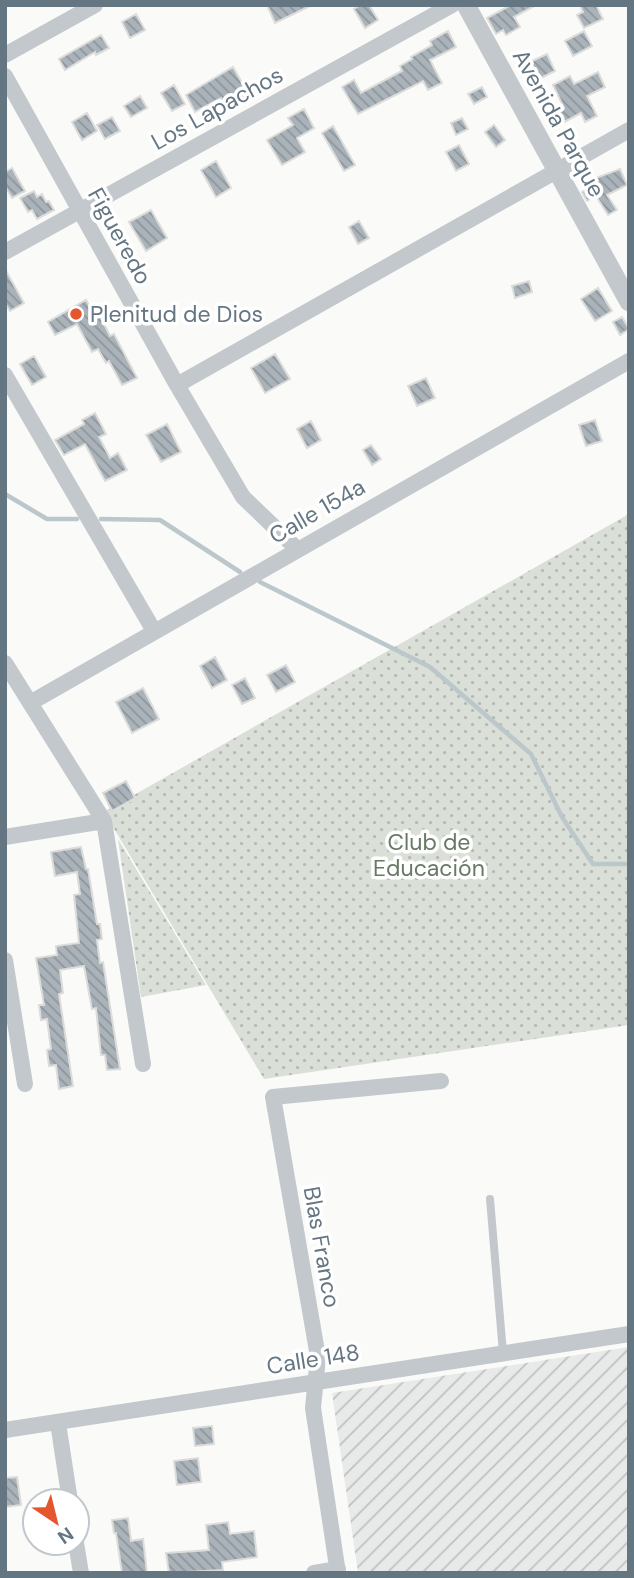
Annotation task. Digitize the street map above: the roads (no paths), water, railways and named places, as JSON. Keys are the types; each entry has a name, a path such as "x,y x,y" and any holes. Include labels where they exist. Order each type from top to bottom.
{"street":[{"path":"5,55 95,5"},
{"name":"Los Lapachos","path":"5,252 452,5"},
{"name":"Avenida Parque","path":"466,5 629,302"},
{"name":"Figueredo","path":"5,76 177,385 243,497 297,549"},
{"path":"177,385 629,130"},
{"name":"Calle 154a","path":"30,703 629,361"},
{"path":"5,375 154,631"},
{"path":"8,672 104,821 143,1064"},
{"path":"5,837 104,821"},
{"path":"5,960 25,1084"},
{"name":"Blas Franco","path":"338,1571 313,1408 318,1357 273,1097 441,1081"},
{"name":"Calle 148","path":"5,1430 629,1334"},
{"path":"58,1423 68,1487"},
{"path":"314,1573 338,1571"}],"lane":[{"path":"490,1199 503,1353"}],"waterway":[{"path":"5,494 47,519 77,519"},
{"path":"101,519 160,520 240,572"},
{"path":"260,582 430,667 531,754 562,817 593,864 629,864"}],"place":[{"name":"Plenitud de Dios","path":"76,314"}],"park label":[{"name":"Club de Educación","path":"429,855"}]}
